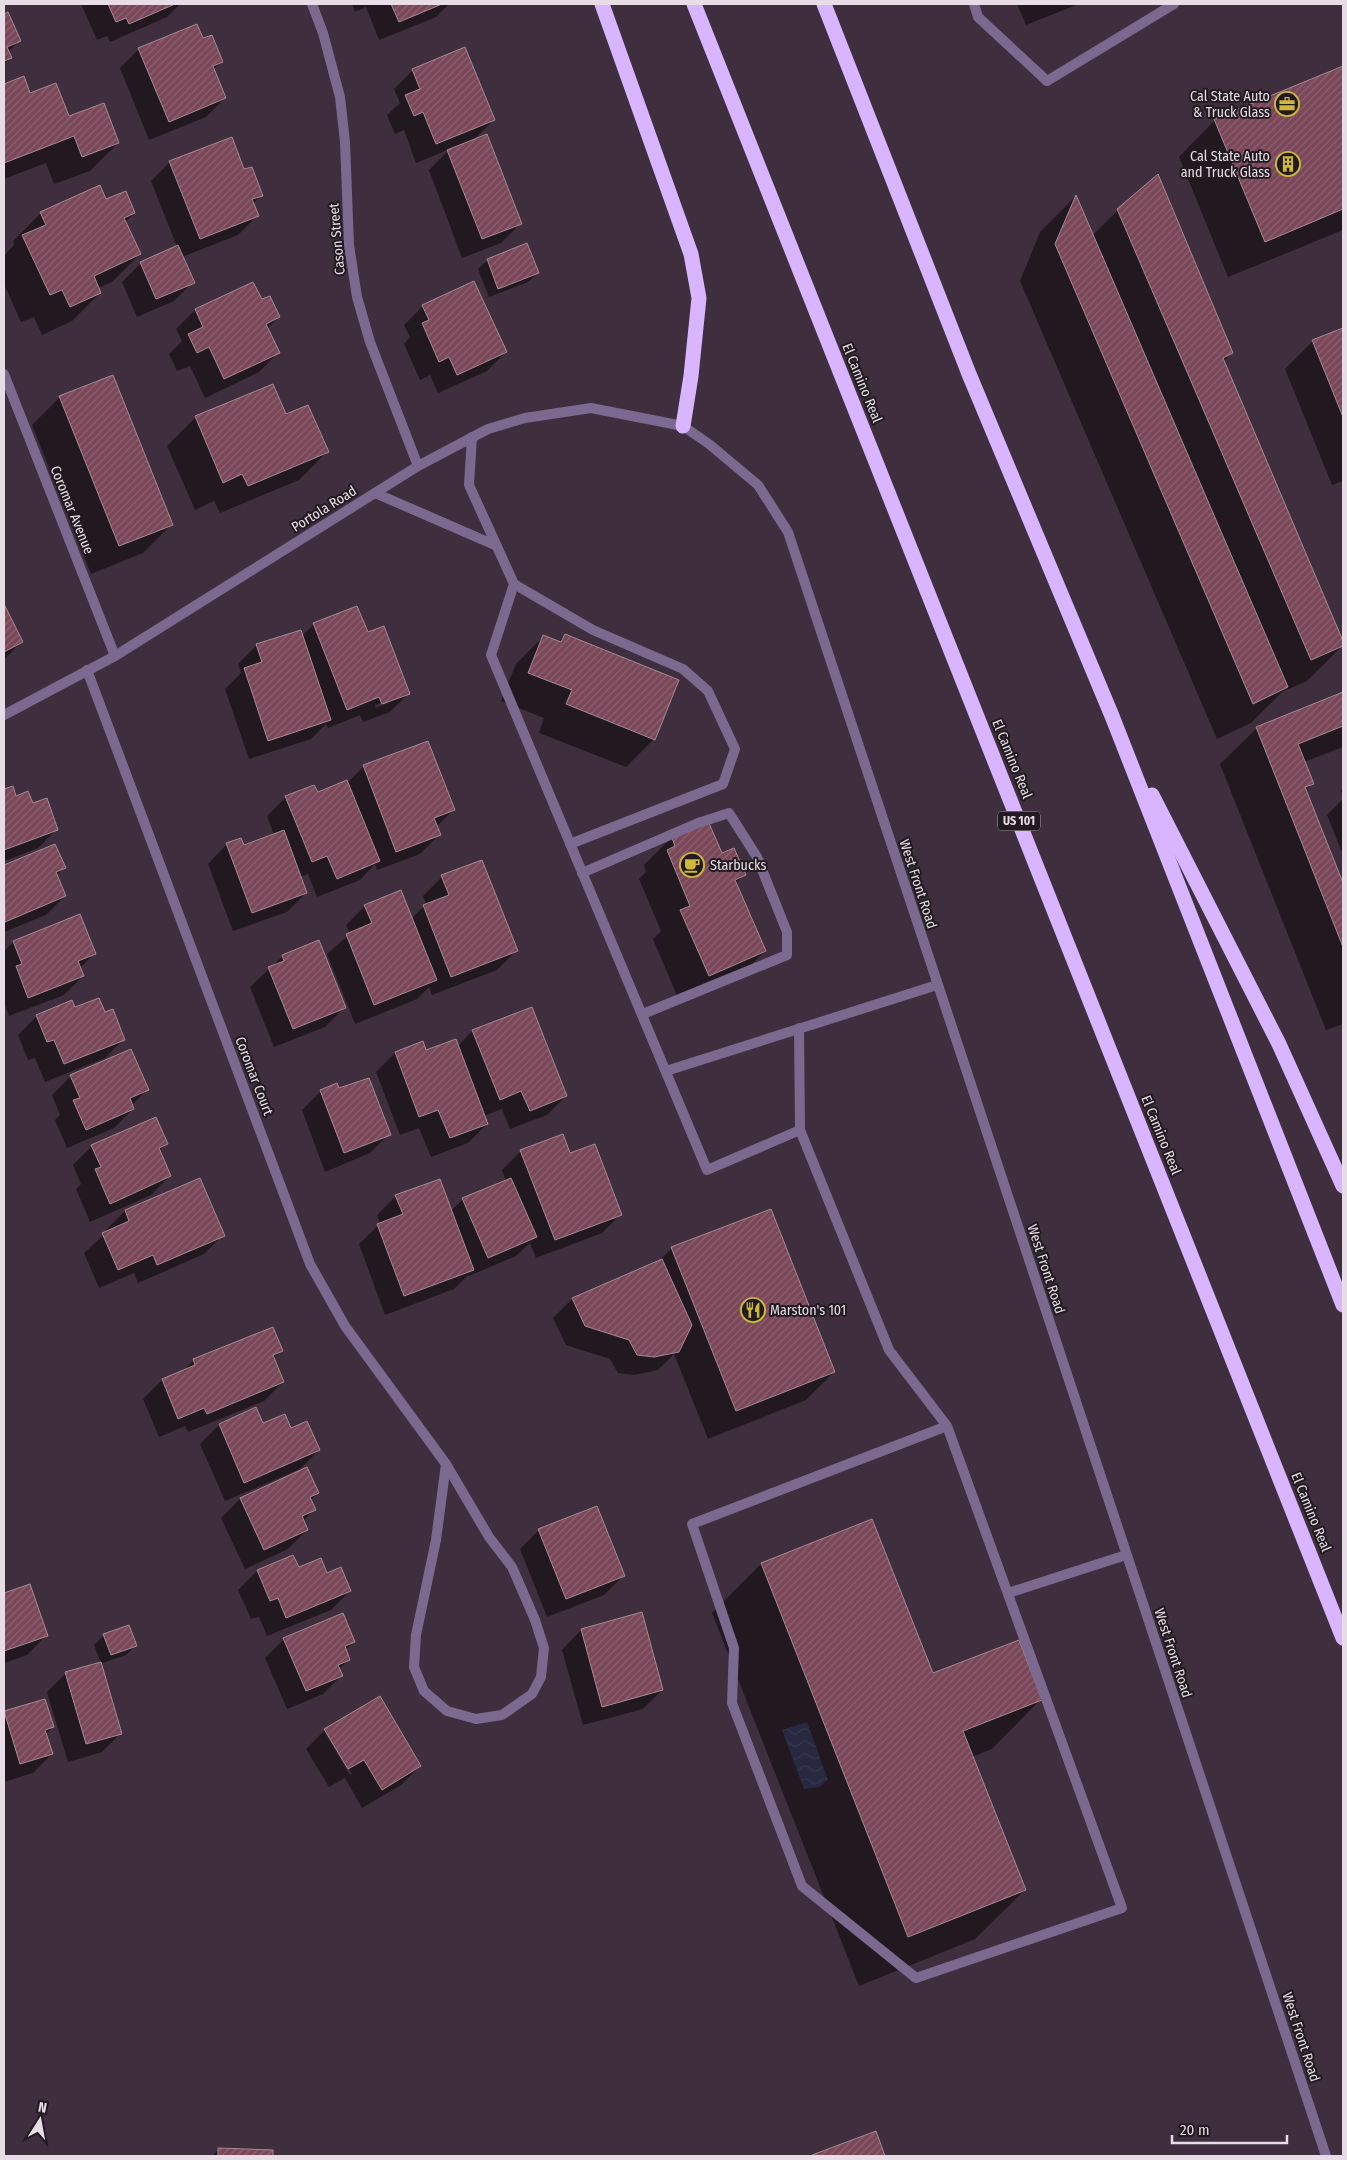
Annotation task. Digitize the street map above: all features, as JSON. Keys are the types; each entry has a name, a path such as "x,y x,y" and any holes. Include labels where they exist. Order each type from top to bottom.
{"highway":[{"path":"602,4 692,254 699,298 691,376 683,426"},
{"name":"El Camino Real","path":"694,4 1343,1638"},
{"path":"824,4 969,374 1112,716 1343,1305"},
{"path":"1112,716 1279,1044 1343,1186"}],"street":[{"name":"Cason Street","path":"312,4 323,33 340,97 346,142 349,245 357,297 370,342 418,466"},
{"path":"974,4 978,16 1047,81 1174,4"},
{"name":"Coromar Avenue","path":"4,374 115,656"},
{"name":"Portola Road","path":"4,715 115,656 418,466 488,429 525,418 591,408 683,426"},
{"name":"West Front Road","path":"683,426 709,444 758,485 788,532 1326,2156"},
{"path":"472,437 469,485 514,584 593,630 683,669 708,691 735,749 723,784 570,844"},
{"path":"375,493 497,546"},
{"path":"514,584 491,655 707,1170 800,1130"},
{"name":"Coromar Court","path":"87,670 310,1264 345,1326 446,1464 488,1537 512,1567 535,1620 544,1648 541,1677 532,1694 502,1715 476,1719 447,1711 424,1691 414,1668 416,1635 436,1540 446,1464"},
{"path":"582,873 698,823 729,813 757,857 788,932 787,955 643,1014"},
{"path":"666,1070 937,985"},
{"path":"799,1028 800,1130 889,1350 947,1426 1122,1908 916,1978 802,1886 732,1703 734,1648 692,1524 947,1426"},
{"path":"1008,1593 1126,1555"}],"water":[{"path":"807,1722 828,1780 819,1787 804,1789 782,1730"}],"building":[{"path":"108,4 175,4 129,24 126,18 116,22"},
{"path":"391,4 442,4 399,22"},
{"path":"8,12 21,41 7,47 12,58 4,61 4,14"},
{"path":"197,24 203,38 212,35 223,62 213,66 226,98 169,122 138,48"},
{"path":"465,47 495,120 436,144 423,112 414,116 405,95 420,89 412,69"},
{"name":"Cal State Auto and Truck Glass","path":"1343,66 1343,209 1265,242 1214,119"},
{"path":"24,76 30,93 56,83 69,116 104,103 119,143 82,157 74,136 4,163 4,84"},
{"path":"487,134 522,224 482,239 447,150"},
{"path":"232,137 244,169 252,167 263,196 252,199 259,216 200,239 169,161"},
{"path":"1158,174 1233,353 1223,358 1343,641 1343,646 1311,660 1117,209"},
{"path":"100,185 106,199 126,191 135,213 124,218 141,254 94,276 101,293 70,307 62,290 50,295 22,235 46,225 40,212"},
{"path":"1076,195 1288,687 1253,704 1055,244"},
{"path":"527,243 539,273 498,289 487,259"},
{"path":"178,245 195,283 156,299 140,262"},
{"path":"474,281 507,352 457,375 449,357 439,362 422,323 429,320 422,305"},
{"path":"253,282 262,299 270,296 280,317 266,324 280,353 224,379 209,347 197,353 188,334 203,327 195,309"},
{"path":"1343,328 1343,417 1312,340"},
{"path":"113,375 173,525 119,546 59,396"},
{"path":"273,384 286,414 308,405 329,452 248,486 242,474 223,483 195,416"},
{"path":"4,604 23,642 4,652"},
{"path":"357,606 368,632 384,626 410,694 382,704 379,697 347,710 313,623"},
{"path":"301,630 331,720 268,741 244,668 262,662 256,644"},
{"path":"565,634 679,680 655,740 566,704 572,690 528,673 543,635 561,642"},
{"path":"1343,692 1343,726 1298,744 1314,784 1305,787 1343,883 1343,947 1256,727"},
{"path":"428,741 455,810 434,818 441,835 396,852 363,765"},
{"path":"347,780 380,861 337,879 327,856 312,862 285,796 314,785 318,792"},
{"path":"13,786 16,796 28,791 33,803 47,798 58,830 4,850 4,789"},
{"path":"708,821 722,853 734,848 746,875 735,880 766,951 709,976 680,910 690,906 667,850 675,846 671,835"},
{"path":"284,830 307,893 252,913 226,843 241,838 244,845"},
{"path":"55,844 66,868 56,872 66,896 5,922 4,865"},
{"path":"482,860 518,951 451,977 423,905 449,895 441,875"},
{"path":"401,890 437,980 374,1005 346,934 372,923 364,905"},
{"path":"80,914 96,954 78,961 84,976 28,998 16,966 22,964 13,941"},
{"path":"319,940 346,1008 293,1029 268,967 284,961 282,955"},
{"path":"99,998 105,1012 113,1009 125,1040 64,1064 54,1040 47,1042 36,1015 72,1000 75,1007"},
{"path":"532,1007 567,1096 530,1111 521,1091 500,1100 472,1030"},
{"path":"456,1039 488,1124 450,1138 438,1110 419,1117 395,1052 423,1041 426,1050"},
{"path":"131,1049 149,1090 130,1098 134,1109 86,1130 73,1100 80,1098 70,1075"},
{"path":"369,1078 391,1135 344,1153 320,1090 337,1083 339,1088"},
{"path":"156,1117 168,1144 159,1148 171,1176 110,1204 95,1169 101,1167 91,1145"},
{"path":"563,1134 570,1153 595,1144 622,1215 555,1240 520,1150"},
{"path":"200,1178 225,1236 157,1265 153,1255 118,1270 102,1233 129,1221 125,1210"},
{"path":"511,1178 537,1237 488,1258 462,1198"},
{"path":"440,1179 474,1270 404,1296 377,1224 403,1214 395,1195"},
{"name":"Marston's 101","path":"771,1209 835,1372 736,1411 671,1247"},
{"path":"662,1259 692,1325 679,1352 654,1357 637,1355 629,1340 585,1326 572,1298"},
{"path":"273,1327 283,1351 273,1355 284,1382 207,1414 204,1408 178,1419 162,1379 195,1365 193,1359"},
{"path":"256,1407 263,1423 285,1414 291,1428 307,1421 320,1450 244,1483 219,1424"},
{"path":"307,1467 319,1493 310,1497 316,1510 302,1516 308,1530 264,1550 240,1498"},
{"path":"597,1506 625,1576 566,1599 538,1529"},
{"path":"872,1519 933,1673 1019,1640 1042,1700 963,1731 1026,1890 908,1937 761,1563"},
{"path":"293,1555 299,1567 321,1558 327,1573 341,1567 351,1591 286,1618 278,1598 270,1601 257,1570"},
{"path":"30,1584 48,1636 4,1651 4,1593"},
{"path":"642,1612 663,1690 602,1707 581,1629"},
{"path":"343,1613 355,1642 345,1646 350,1660 338,1665 343,1676 306,1691 283,1638"},
{"path":"129,1625 137,1646 111,1655 103,1634"},
{"path":"101,1662 122,1734 86,1744 65,1672"},
{"path":"380,1696 421,1766 382,1790 364,1760 348,1769 324,1729"},
{"path":"45,1699 54,1727 45,1730 53,1754 20,1764 4,1711"},
{"path":"876,2131 885,2156 812,2156 812,2155"},
{"path":"218,2148 273,2150 273,2156 218,2156"}],"place":[{"name":"Cal State Auto & Truck Glass","path":"1287,104"},
{"name":"Cal State Auto and Truck Glass","path":"1288,164"},
{"name":"Starbucks","path":"692,865"},
{"name":"Marston's 101","path":"753,1310"}]}
